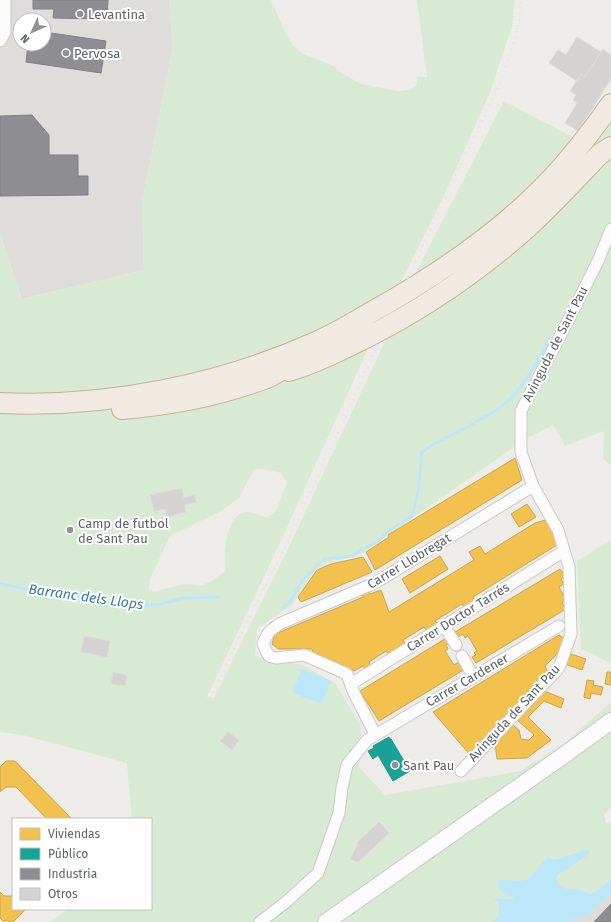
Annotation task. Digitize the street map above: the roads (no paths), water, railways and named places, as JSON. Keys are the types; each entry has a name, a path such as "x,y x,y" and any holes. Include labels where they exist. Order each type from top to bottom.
{"highway":[{"path":"0,403 74,402 130,396 163,390 244,370 320,341 423,282 465,254 495,230 552,177 594,129 611,104"},
{"path":"266,378 283,369 327,351 370,328 474,259 518,222 552,188 594,142 611,119"},
{"path":"0,412 56,414 150,407 222,393 304,367 364,339 409,314 479,267 522,232 550,206 600,154 611,147"}],"main road":[{"path":"326,922 611,721"}],"street":[{"path":"0,41 5,32 5,0"},
{"name":"Avinguda de Sant Pau","path":"461,771 559,668 571,634 569,567 558,530 534,486 521,452 521,411 571,315 601,254 611,229"},
{"name":"Carrer Llobregat","path":"351,684 347,674 304,655 276,658 269,656 264,643 269,632 279,624 375,583 534,486"},
{"name":"Carrer Doctor Tarrés","path":"351,684 564,551"},
{"path":"444,626 456,645 460,645 464,648 465,652 462,656 473,676"},
{"name":"Carrer Cardener","path":"260,922 286,902 318,873 339,813 347,765 367,740 559,626"},
{"path":"351,684 375,734"}],"water":[{"path":"302,669 331,681 322,704 292,693"},
{"path":"586,849 590,851 587,856 558,875 557,880 560,886 569,889 583,890 590,894 595,892 611,879 611,895 600,903 589,915 565,922 492,922 499,915 499,902 494,900 496,898 514,899 499,890 498,882 501,879 518,881 528,879 548,857 555,860"}],"waterway":[{"name":"Barranc dels Llops","path":"283,608 291,601 302,581 324,559 352,556 362,549 377,542 388,531 412,516 418,493 422,452 482,419 509,400 529,375 550,338"},
{"name":"Barranc dels Llops","path":"0,584 59,595 138,606 162,604 183,598 219,597"}],"railway":[{"path":"408,279 458,169 498,87 513,44 521,0"},
{"path":"211,698 251,613 284,549 379,342"}],"place":[{"name":"Levantina","path":"80,14"},
{"name":"Pervosa","path":"66,53"},
{"name":"Camp de futbol de Sant Pau","path":"70,530"},
{"name":"Sant Pau","path":"395,765"}]}
